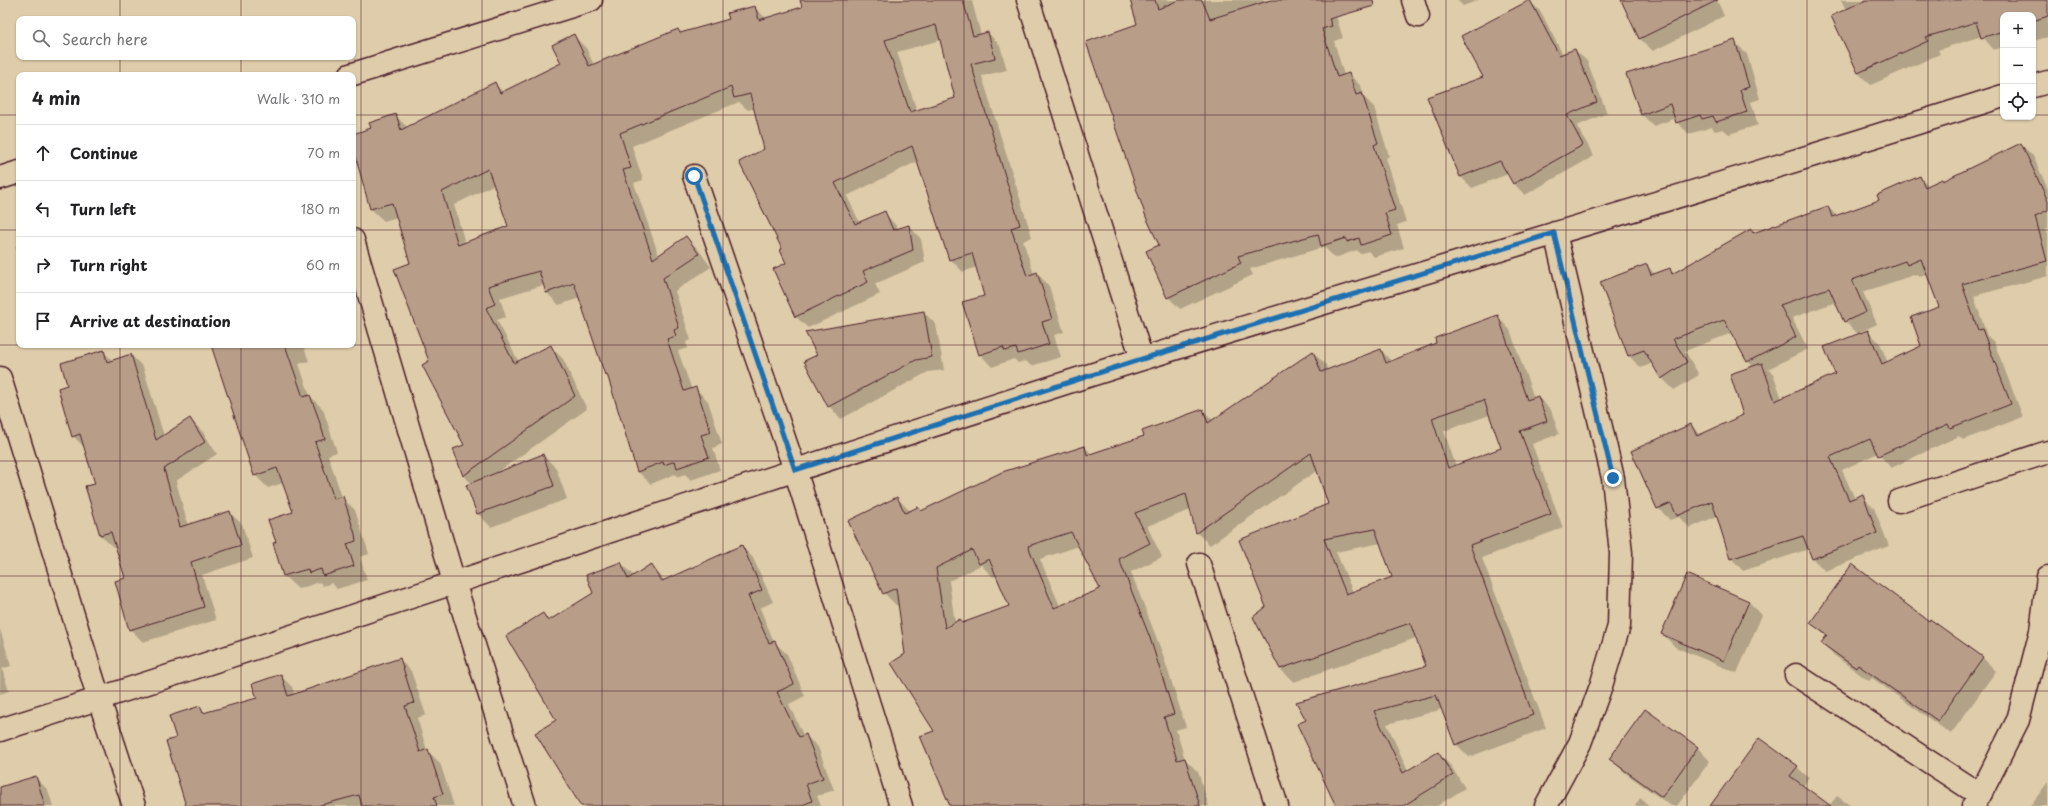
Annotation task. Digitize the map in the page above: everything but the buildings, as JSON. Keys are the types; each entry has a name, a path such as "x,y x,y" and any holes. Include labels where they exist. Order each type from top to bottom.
{"street":[{"path":"356,73 590,0"},
{"path":"1028,0 1142,359"},
{"path":"2036,85 2048,82"},
{"path":"0,730 99,699 795,470 1142,359 1554,233 1847,146 2000,97"},
{"path":"0,178 16,173"},
{"path":"694,176 795,470 901,806"},
{"path":"1546,806 1580,743 1601,686 1619,626 1621,553 1613,478 1554,233"},
{"path":"356,250 454,582 525,806"},
{"path":"0,378 99,699 134,806"},
{"path":"1899,501 2048,452"},
{"path":"1199,564 1277,806"},
{"path":"1796,675 1977,800 2018,720 2041,631 2048,577"}],"route":[{"path":"694,176 795,470 1142,359 1554,233 1613,478"}]}
